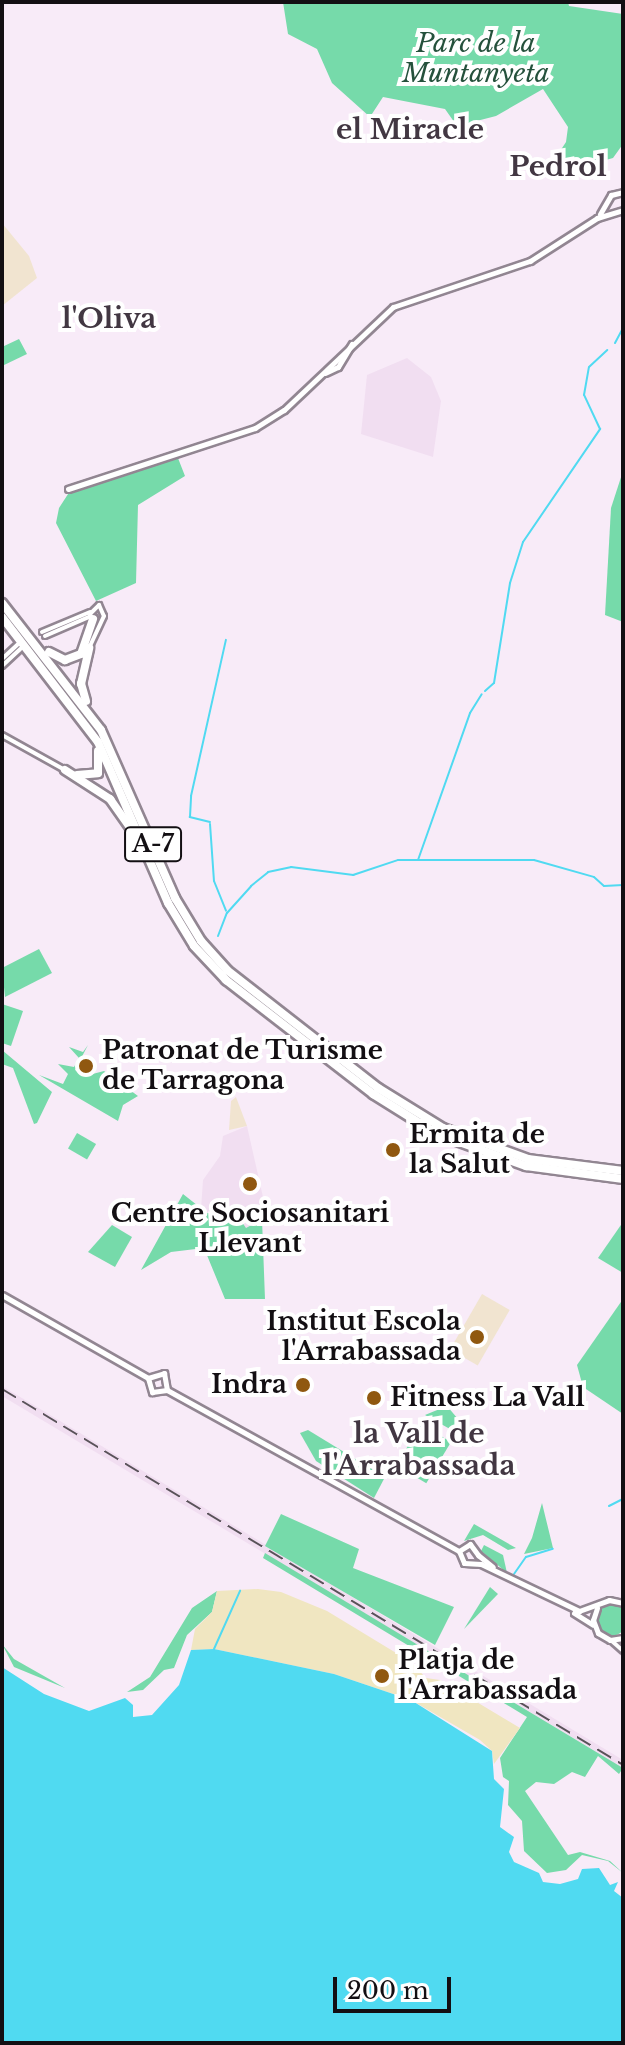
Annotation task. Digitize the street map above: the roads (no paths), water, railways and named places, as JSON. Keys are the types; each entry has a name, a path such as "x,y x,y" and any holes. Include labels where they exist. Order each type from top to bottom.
{"highway":[{"path":"2,602 50,653 65,660 84,651 91,616"},
{"name":"A-7","path":"2,602 101,730 175,898 212,954 227,970 401,1104 499,1150 571,1163 623,1168"},
{"name":"A-7","path":"2,617 70,702 115,774 157,880 180,926 226,980 373,1094 437,1134 526,1166 623,1179"},
{"path":"90,647 81,684 101,730"},
{"path":"65,770 89,777 102,764 70,702"},
{"path":"65,770 119,809 157,880"}],"main road":[{"path":"597,218 614,193 623,192"},
{"path":"609,200 621,210"},
{"path":"68,489 245,433 284,410 317,377 338,367 356,336 400,303 539,257 597,218 621,210"},
{"path":"2,1295 148,1378 152,1392 167,1390 175,1393 459,1551 462,1561 474,1562 504,1575 560,1604 610,1640 623,1638"},
{"path":"148,1378 164,1373 167,1390"},
{"path":"459,1551 470,1544 478,1555 504,1575"},
{"path":"474,1562 478,1555"},
{"path":"560,1604 579,1611 598,1607 609,1600 623,1603"},
{"path":"594,1626 598,1607"}],"street":[{"path":"90,647 104,616 99,605 91,616"},
{"path":"44,634 91,616 104,616"},
{"path":"2,659 19,647 2,666"},
{"path":"2,735 65,770"},
{"path":"610,1640 623,1651"}],"water":[{"path":"214,1649 334,1674 411,1700 492,1751 494,1779 504,1789 500,1827 514,1837 509,1852 514,1862 539,1873 543,1882 560,1884 578,1879 582,1869 599,1868 610,1885 618,1882 614,1891 623,1898 623,2043 2,2043 2,1667 44,1694 89,1711 125,1698 133,1705 133,1717 152,1715 179,1685 191,1650"}],"waterway":[{"path":"615,343 623,328"},
{"path":"485,691 494,683 510,583 523,542 600,429 584,395 589,367 607,350"},
{"path":"210,822 190,817 191,796 226,640"},
{"path":"418,860 470,713 482,694"},
{"path":"210,824 214,881 226,911"},
{"path":"218,936 227,913 251,886 268,872 291,867 353,875 398,860 534,860 594,877 604,886 623,885"},
{"path":"609,1506 623,1499"},
{"path":"514,1574 526,1557 553,1549"},
{"path":"214,1649 240,1591"}],"railway":[{"path":"2,1389 623,1765"}],"place":[{"name":"Patronat de Turisme de Tarragona","path":"86,1066"},
{"name":"Ermita de la Salut","path":"393,1150"},
{"name":"Centre Sociosanitari Llevant","path":"250,1184"},
{"name":"Institut Escola l'Arrabassada","path":"477,1337"},
{"name":"Indra","path":"303,1385"},
{"name":"Fitness La Vall","path":"374,1398"},
{"name":"Platja de l'Arrabassada","path":"382,1676"}],"district":[{"name":"el Miracle","path":"410,130"},
{"name":"Pedrol","path":"558,167"},
{"name":"l'Oliva","path":"109,319"},
{"name":"la Vall de l'Arrabassada","path":"419,1450"}],"park label":[{"name":"Parc de la Muntanyeta","path":"476,59"}]}
